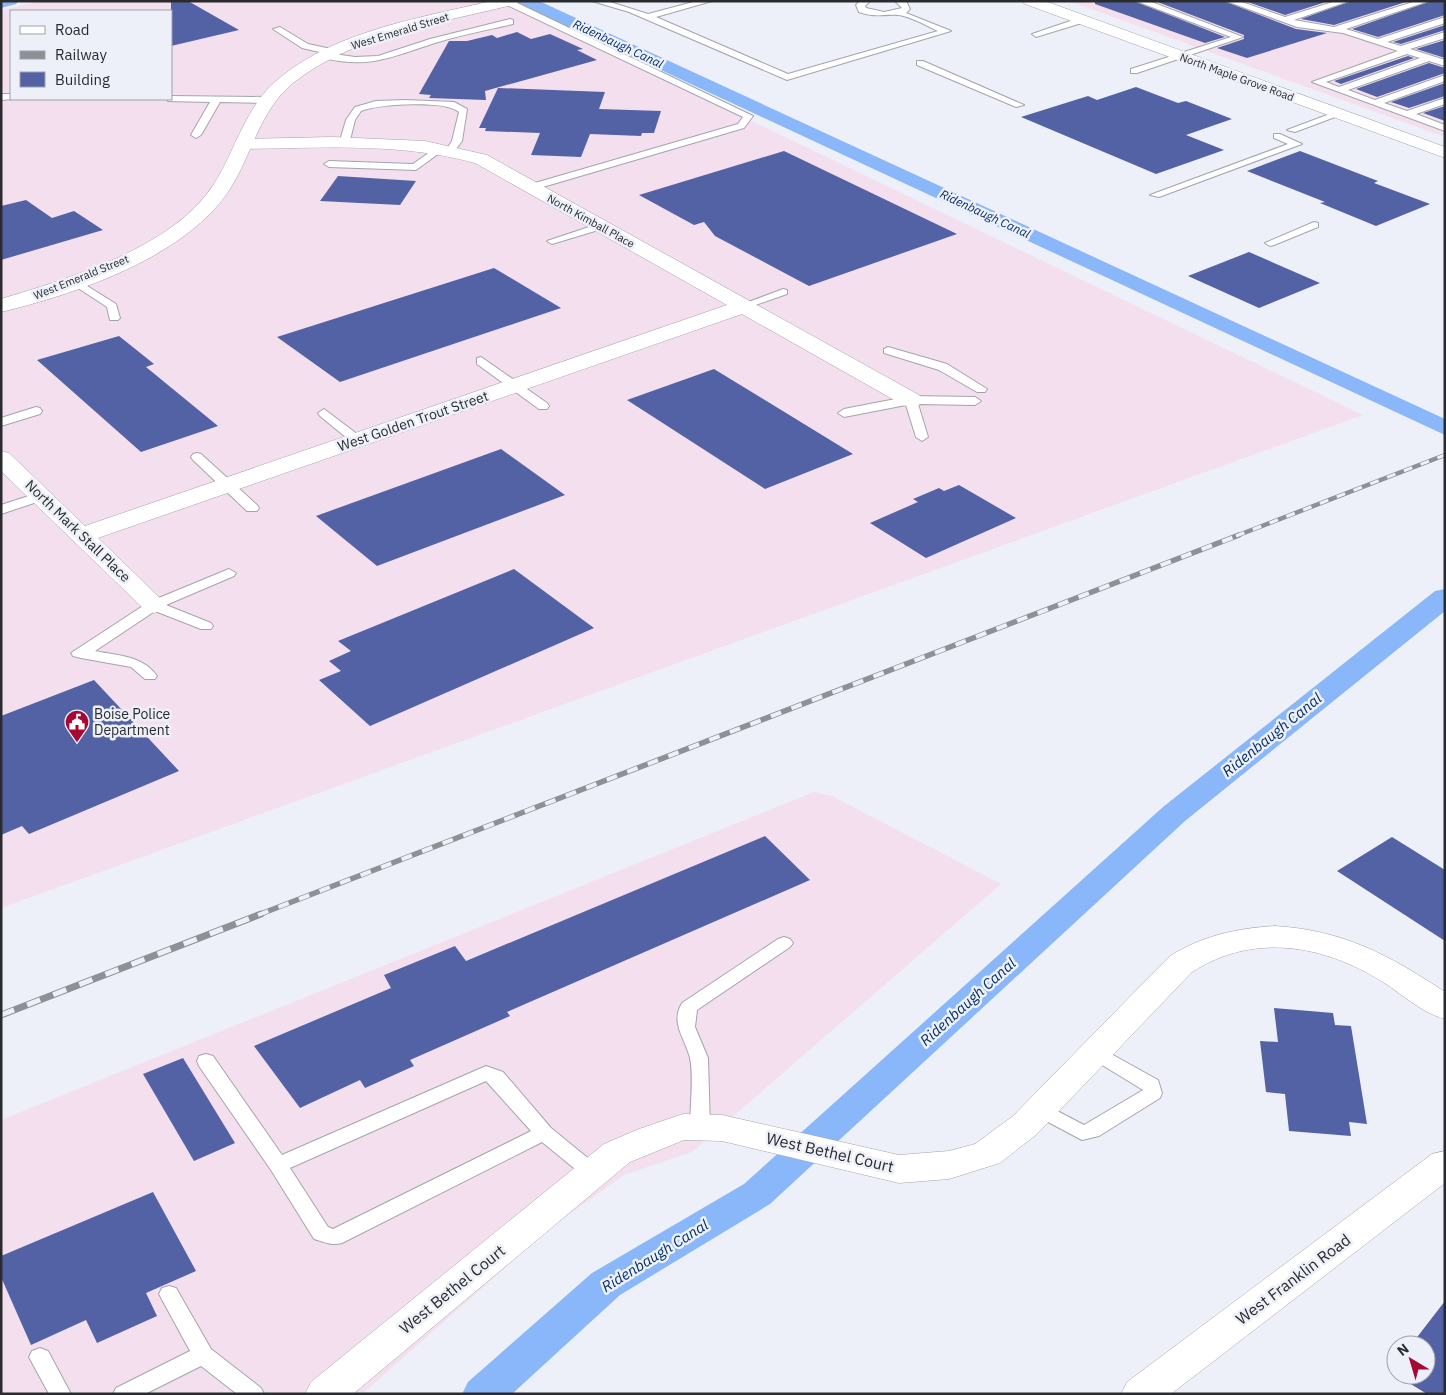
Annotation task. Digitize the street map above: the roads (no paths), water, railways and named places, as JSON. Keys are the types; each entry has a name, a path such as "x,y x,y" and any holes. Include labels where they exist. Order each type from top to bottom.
{"street":[{"name":"North Maple Grove Road","path":"1030,1 1445,153"},
{"name":"West Emerald Street","path":"1,306 76,282 132,257 189,221 220,190 266,100 286,80 330,54 393,30 510,2"},
{"name":"North Kimball Place","path":"243,144 399,144 445,150 481,159 910,400"},
{"name":"West Golden Trout Street","path":"82,535 744,306"},
{"name":"North Mark Stall Place","path":"3,462 154,605"},
{"name":"West Bethel Court","path":"324,1394 617,1153 651,1138 683,1127 722,1128 768,1137 899,1169 949,1165 987,1154 1025,1124 1181,964 1206,949 1263,937 1300,936 1339,947 1384,967 1445,1008"},
{"name":"West Franklin Road","path":"1140,1394 1445,1164"}],"lane":[{"path":"596,1 626,8 787,77 947,31 899,13 882,14 867,12 860,8 866,1"},
{"path":"647,17 708,1"},
{"path":"899,13 907,7 901,1"},
{"path":"1134,71 1239,37 1140,1"},
{"path":"1230,1 1300,25 1337,29 1445,63"},
{"path":"1285,20 1345,1"},
{"path":"1337,29 1425,1"},
{"path":"510,2 748,116 741,126 532,188"},
{"path":"1248,7 1261,3"},
{"path":"1036,34 1082,20"},
{"path":"1378,42 1445,20"},
{"path":"278,29 305,46 355,60 379,59 433,41 510,22"},
{"path":"1445,35 1317,82 1445,128"},
{"path":"1339,90 1445,53"},
{"path":"920,63 1019,105"},
{"path":"1375,103 1445,78"},
{"path":"172,98 266,100"},
{"path":"196,135 217,99"},
{"path":"1408,114 1445,101"},
{"path":"329,164 407,168 416,166 457,141 464,111 455,105 444,104 380,103 360,107 354,112 344,144"},
{"path":"1292,130 1338,114"},
{"path":"1156,195 1297,144 1277,136"},
{"path":"1270,243 1314,225"},
{"path":"552,241 601,226"},
{"path":"76,282 112,306 114,318"},
{"path":"744,306 783,292"},
{"path":"888,351 943,367 981,389"},
{"path":"480,361 543,406"},
{"path":"844,413 910,400 975,401"},
{"path":"910,400 922,437"},
{"path":"1,422 36,411"},
{"path":"324,413 357,440"},
{"path":"197,457 252,508"},
{"path":"1,510 41,496"},
{"path":"150,676 136,663 77,652 154,605 229,573"},
{"path":"154,605 206,626"},
{"path":"700,1128 699,1058 686,1027 688,1007 784,943"},
{"path":"1040,1109 1082,1133 1092,1131 1153,1093 1151,1085 1095,1052"},
{"path":"206,1061 278,1165 320,1233 335,1237 544,1133"},
{"path":"278,1165 486,1073 496,1077 544,1133 593,1173"},
{"path":"169,1294 203,1355 253,1394"},
{"path":"124,1394 203,1355"},
{"path":"40,1357 60,1394"}],"waterway":[{"path":"1,3 10,1"},
{"name":"Ridenbaugh Canal","path":"525,1 1445,428"},
{"name":"Ridenbaugh Canal","path":"483,1394 606,1284 757,1194 1174,814 1445,597"}],"railway":[{"path":"1236,536 1445,455"},
{"path":"258,915 1239,535"},
{"path":"1,1015 261,914"}],"place":[{"name":"Boise Police Department","path":"77,743"}]}
